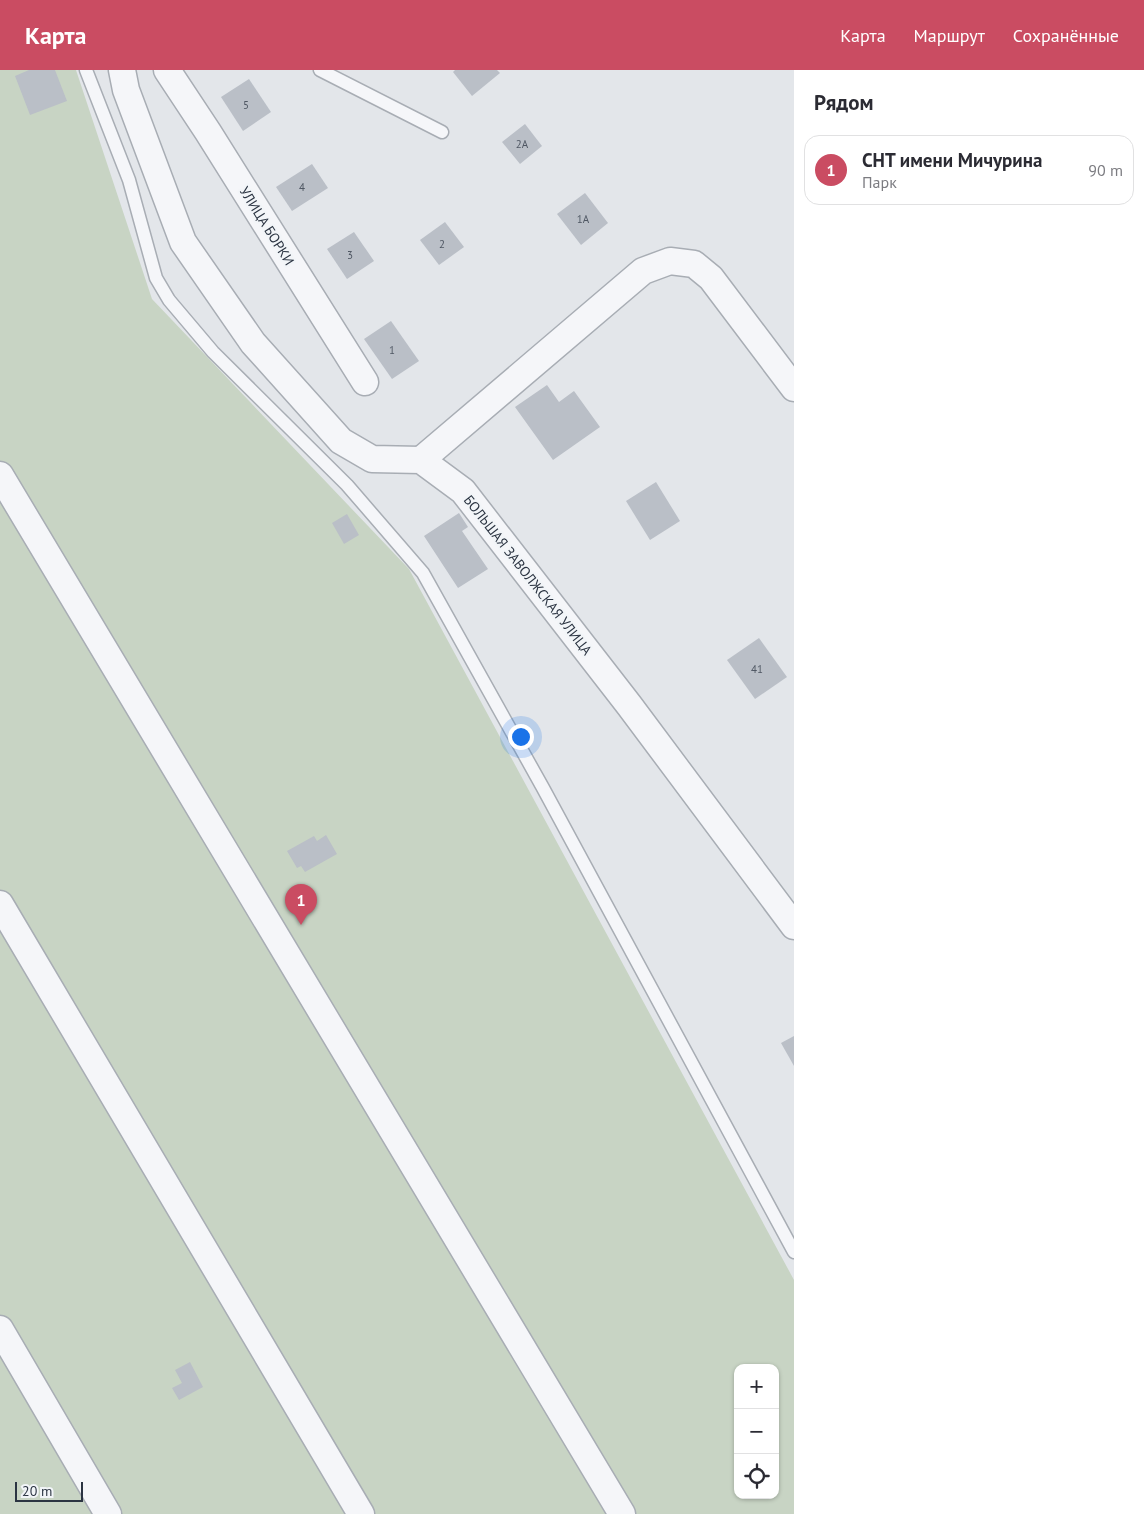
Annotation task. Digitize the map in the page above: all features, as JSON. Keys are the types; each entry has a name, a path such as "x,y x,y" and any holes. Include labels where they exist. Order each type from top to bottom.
{"street":[{"path":"122,70 126,90 183,242 253,343 341,441 372,459 421,460 643,271 670,262 694,264 711,278 794,388"},
{"name":"УЛИЦА БОРКИ","path":"167,70 365,382"},
{"name":"БОЛЬШАЯ ЗАВОЛЖСКАЯ УЛИЦА","path":"421,460 463,491 629,704 794,926"},
{"path":"0,475 622,1514"},
{"path":"0,904 361,1514"},
{"path":"0,1329 108,1514"}],"lane":[{"path":"86,70 129,180 156,278 168,300 213,352 347,485 423,573 794,1252"},
{"path":"320,70 442,132"}],"green space":[{"path":"0,70 76,70 152,299 409,569 794,1280 794,1514 0,1514"}],"building":[{"path":"29,70 55,70 67,101 30,115 15,76"},
{"path":"455,70 497,70 500,73 472,96 453,72"},
{"path":"249,79 271,112 243,131 221,97"},
{"path":"525,124 542,146 520,164 502,142"},
{"path":"312,164 328,188 292,211 276,187"},
{"path":"585,193 608,223 581,245 557,214"},
{"path":"445,222 464,247 439,265 420,240"},
{"path":"354,232 374,261 347,279 327,249"},
{"path":"391,321 419,361 392,379 364,339"},
{"path":"547,385 559,402 574,391 600,427 553,460 515,407"},
{"path":"656,482 680,521 650,540 626,501"},
{"path":"459,513 468,527 462,531 488,569 458,588 424,536"},
{"path":"347,514 359,535 344,544 332,523"},
{"path":"759,638 787,677 755,699 727,660"},
{"path":"326,835 337,854 305,872 301,866 297,868 287,851 314,836 317,841"},
{"path":"794,1036 794,1066 781,1043"},
{"path":"190,1362 203,1387 179,1400 172,1388 182,1383 175,1370"}],"place":[{"name":"СНТ имени Мичурина","path":"301,925"}]}
